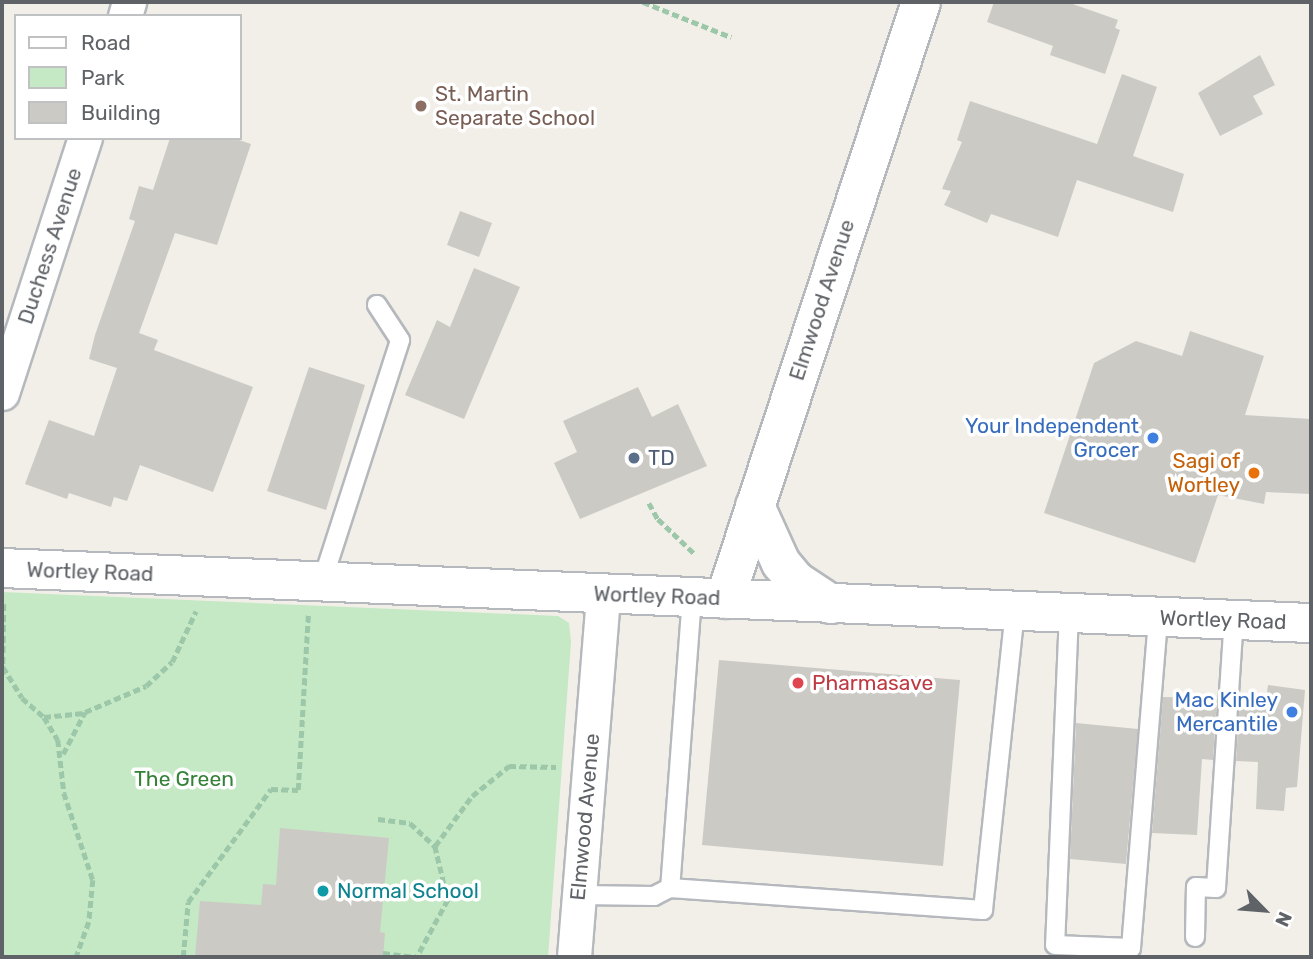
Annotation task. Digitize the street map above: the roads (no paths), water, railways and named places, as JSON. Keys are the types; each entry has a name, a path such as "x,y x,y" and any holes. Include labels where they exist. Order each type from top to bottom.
{"street":[{"name":"Elmwood Avenue","path":"709,598 755,506 921,2"},
{"name":"Duchess Avenue","path":"2,393 84,140"},
{"path":"755,506 781,564 796,581 831,604"},
{"name":"Wortley Road","path":"5,569 1311,623"},
{"name":"Elmwood Avenue","path":"574,957 603,594"}],"lane":[{"path":"316,582 400,340 377,305"},
{"path":"670,888 709,598"},
{"path":"579,895 654,896 670,888 983,910 1015,611"},
{"path":"1069,613 1055,945 1131,948 1157,617"},
{"path":"1195,937 1196,887 1216,888 1234,620"}],"place":[{"name":"St. Martin Separate School","path":"421,106"},
{"name":"Your Independent Grocer","path":"1153,438"},
{"name":"TD","path":"634,458"},
{"name":"Sagi of Wortley","path":"1254,473"},
{"name":"Pharmasave","path":"798,683"},
{"name":"Mac Kinley Mercantile","path":"1292,712"},
{"name":"Normal School","path":"323,891"}],"park label":[{"name":"The Green","path":"184,779"}]}
